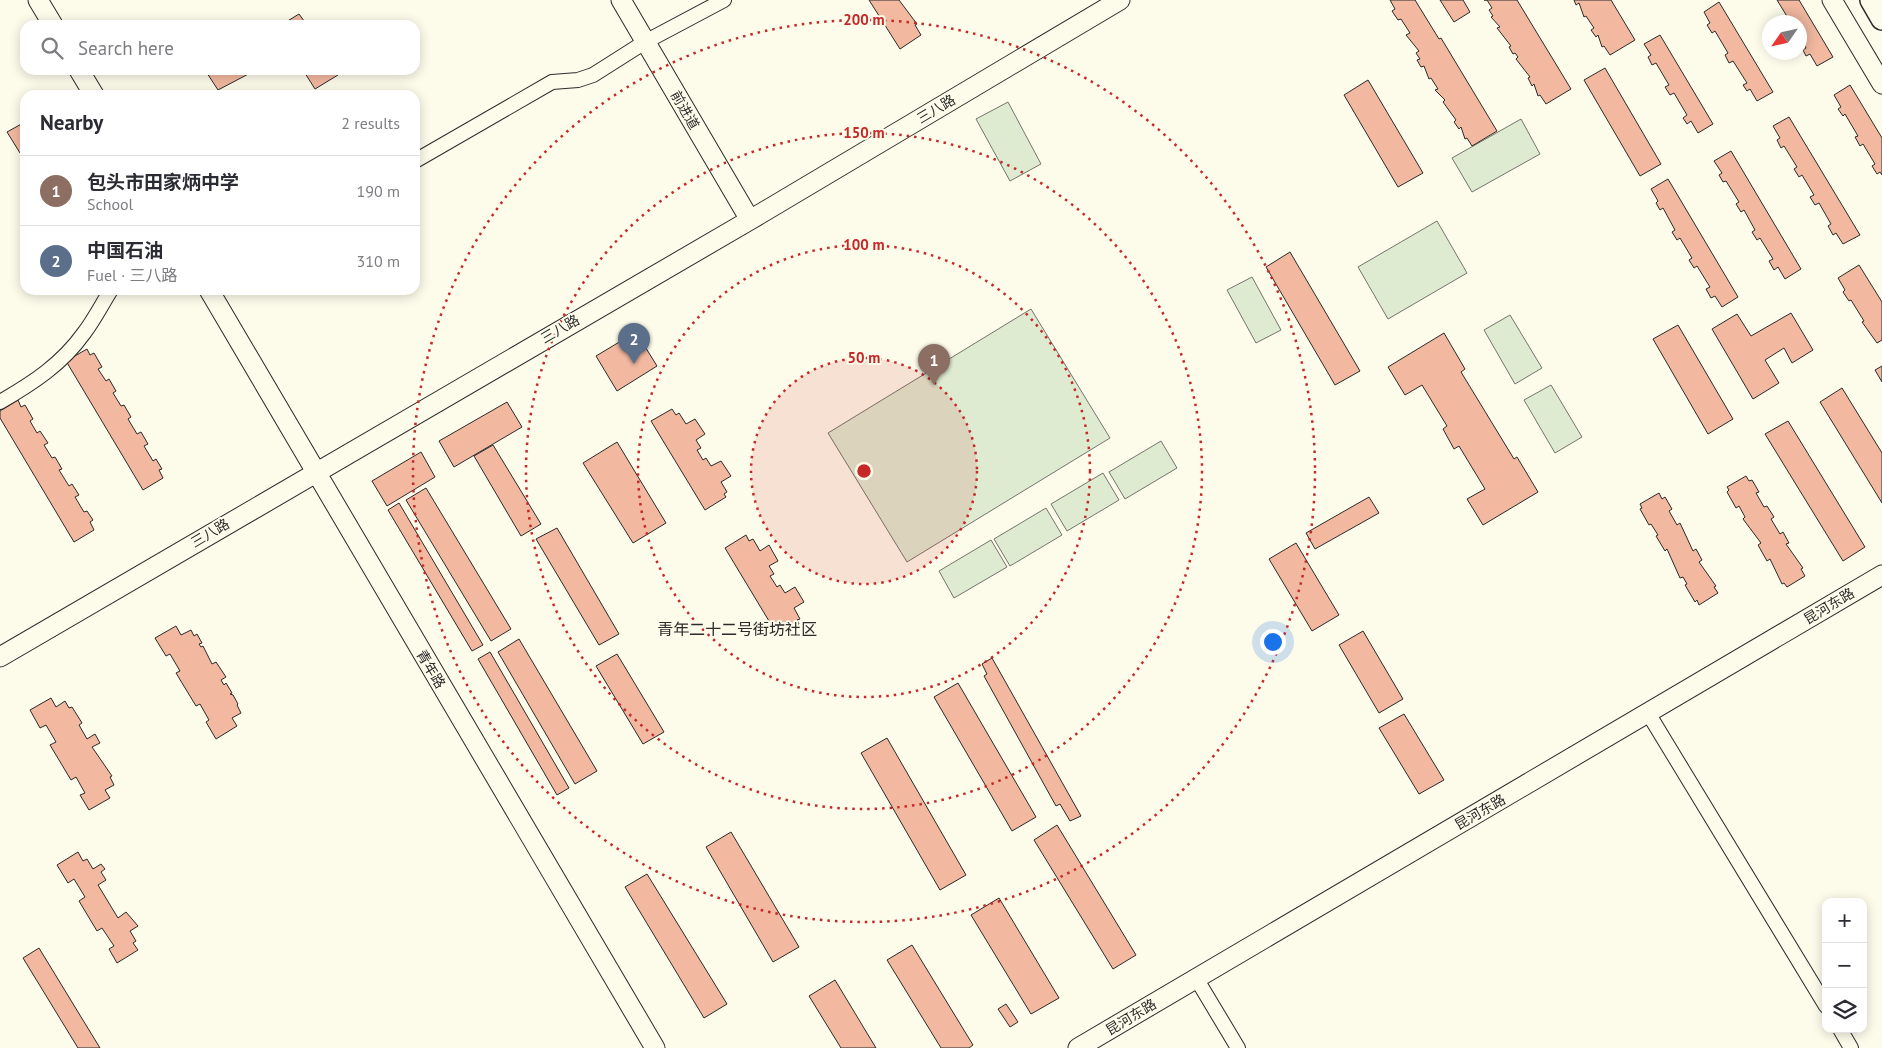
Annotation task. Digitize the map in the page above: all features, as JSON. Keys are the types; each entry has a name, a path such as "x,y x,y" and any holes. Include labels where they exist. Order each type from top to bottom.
{"main road":[{"path":"38,0 50,20"},
{"name":"前进道","path":"621,0 750,220"},
{"name":"三八路","path":"0,657 314,472 750,220 1120,0"},
{"path":"1832,0 1882,84"},
{"path":"1871,0 1882,19"},
{"path":"82,75 91,90"},
{"name":"青年路","path":"212,295 314,472 655,1048"},
{"name":"昆河东路","path":"1078,1048 1882,575"}],"street":[{"path":"420,158 552,82 578,80 593,75 646,42 724,0"},
{"path":"0,402 32,383 58,364 85,333 108,295"},
{"path":"1648,713 1822,999"},
{"path":"1196,978 1238,1048"},
{"path":"1842,1033 1851,1048"}],"green space":[{"path":"1008,102 1041,164 1010,181 976,119"},
{"path":"1521,119 1540,154 1472,192 1452,158"},
{"path":"1437,221 1467,273 1388,319 1358,267"},
{"path":"1252,277 1281,330 1256,343 1227,290"},
{"path":"1031,309 1110,438 907,562 828,433"},
{"path":"1510,315 1542,368 1515,384 1484,330"},
{"path":"1551,385 1582,437 1555,453 1524,400"},
{"path":"1161,441 1177,468 1125,499 1109,472"},
{"path":"1103,473 1119,500 1067,531 1051,504"},
{"path":"1046,508 1062,535 1010,566 994,539"},
{"path":"991,540 1007,567 954,598 939,571"}],"building":[{"path":"869,0 899,0 917,24 915,25 921,35 900,49"},
{"path":"1390,0 1415,0 1439,39 1441,38 1497,131 1472,146 1467,138 1465,139 1461,127 1459,129 1454,122 1456,120 1443,102 1445,100 1435,90 1438,89 1431,78 1429,79 1424,66 1421,67 1417,60 1420,59 1416,53 1419,51 1406,35 1410,33 1401,19 1398,20 1392,11 1395,9"},
{"path":"1440,0 1463,0 1470,12 1454,22"},
{"path":"1487,0 1517,0 1571,89 1546,104 1540,95 1538,96 1534,84 1532,86 1528,78 1530,77 1516,59 1518,57 1515,53 1513,54 1509,47 1511,46 1497,28 1500,27 1491,17 1493,16 1489,10 1492,8"},
{"path":"1574,0 1611,0 1635,40 1610,55 1604,46 1602,47 1598,35 1596,37 1591,30 1594,28 1586,16 1584,17 1579,3 1576,5"},
{"path":"1777,0 1799,0 1833,57 1817,66 1810,54 1807,56 1807,15 1786,15"},
{"path":"1719,2 1773,92 1757,101 1750,89 1747,91 1743,85 1747,83 1733,61 1729,63 1725,55 1728,53 1715,31 1712,33 1707,25 1710,23 1704,12"},
{"path":"299,14 303,20 289,20"},
{"path":"1660,35 1713,124 1698,133 1691,121 1687,124 1683,118 1687,115 1674,93 1670,95 1665,87 1669,85 1656,63 1652,65 1648,57 1651,55 1644,44"},
{"path":"1605,68 1661,164 1640,176 1584,80"},
{"path":"208,75 246,75 218,90"},
{"path":"306,75 338,75 315,89"},
{"path":"1368,80 1423,173 1398,187 1344,95"},
{"path":"1850,85 1882,138 1882,175 1880,172 1877,174 1872,166 1875,164 1863,144 1860,146 1855,137 1858,136 1845,114 1843,116 1838,109 1841,107 1834,95"},
{"path":"1789,117 1860,235 1843,244 1836,233 1833,235 1828,226 1831,224 1819,203 1815,205 1810,197 1814,195 1802,175 1799,177 1794,169 1797,167 1784,146 1781,148 1777,140 1780,138 1773,126"},
{"path":"20,125 20,153 7,132"},
{"path":"1731,151 1801,269 1785,279 1778,267 1774,270 1769,261 1773,259 1760,238 1757,240 1752,232 1755,230 1744,210 1741,212 1736,204 1739,202 1726,181 1723,182 1719,175 1722,173 1714,161"},
{"path":"1668,179 1738,297 1722,307 1715,296 1711,298 1706,289 1710,287 1697,266 1694,268 1689,260 1692,258 1680,238 1677,240 1672,232 1675,230 1663,208 1660,210 1656,203 1658,201 1651,189"},
{"path":"1290,252 1360,371 1335,385 1266,267"},
{"path":"1859,265 1882,302 1882,340 1877,343 1862,322 1864,321 1851,300 1849,301 1843,292 1845,290 1838,278"},
{"path":"1791,313 1813,350 1792,363 1784,348 1765,360 1779,383 1753,399 1712,329 1737,314 1751,336"},
{"path":"1678,325 1733,419 1708,434 1653,339"},
{"path":"636,332 657,366 617,391 596,356"},
{"path":"1444,333 1465,369 1461,372 1514,459 1517,457 1538,492 1483,525 1467,499 1485,489 1459,446 1454,449 1443,429 1447,426 1422,385 1405,395 1388,367"},
{"path":"87,349 90,355 94,353 102,367 98,369 106,381 109,379 116,391 113,393 121,406 124,405 131,417 128,419 137,434 141,432 148,444 144,446 153,461 156,459 162,469 159,470 163,478 143,490 66,361"},
{"path":"1882,366 1882,382 1875,370"},
{"path":"1842,388 1882,453 1882,503 1820,402"},
{"path":"18,400 21,407 25,405 33,419 30,421 37,433 40,431 48,443 44,445 52,458 55,457 62,469 59,470 69,486 72,484 79,495 75,497 84,512 87,511 93,520 90,522 94,530 74,542 0,418 0,411"},
{"path":"507,402 522,427 454,467 439,441"},
{"path":"672,409 676,415 679,413 686,424 695,419 705,434 696,440 701,448 697,450 703,460 706,458 711,466 721,461 731,476 721,482 727,492 724,494 726,497 705,510 651,421"},
{"path":"1788,421 1865,547 1843,561 1765,434"},
{"path":"617,442 666,523 633,543 583,463"},
{"path":"493,445 541,524 521,536 474,456"},
{"path":"421,452 435,477 387,506 372,481"},
{"path":"1746,476 1749,481 1752,480 1759,492 1756,493 1764,507 1767,506 1774,517 1771,519 1780,534 1783,532 1789,543 1786,544 1803,568 1801,569 1805,576 1787,587 1784,583 1782,584 1770,559 1767,561 1758,545 1761,543 1743,519 1745,517 1739,506 1736,508 1727,492 1729,490 1727,487"},
{"path":"426,488 511,629 491,641 406,500"},
{"path":"1659,493 1662,499 1665,497 1672,509 1669,511 1677,525 1680,523 1693,551 1696,549 1702,560 1699,562 1716,586 1714,587 1718,593 1699,605 1697,600 1695,602 1685,585 1687,584 1683,577 1680,578 1667,549 1665,551 1656,536 1658,535 1651,524 1649,525 1640,509 1642,508 1640,504"},
{"path":"1369,497 1379,513 1315,549 1306,533"},
{"path":"399,503 483,645 472,651 388,510"},
{"path":"557,528 619,634 599,645 536,539"},
{"path":"746,535 749,541 753,539 760,551 769,545 778,561 769,566 774,574 770,576 777,587 780,585 785,593 795,587 804,602 794,608 800,619 797,620 799,624 778,636 725,548"},
{"path":"1296,543 1339,615 1312,631 1269,559"},
{"path":"176,626 181,635 191,630 194,636 197,634 202,643 199,644 201,647 203,646 212,664 216,662 226,677 221,680 224,685 226,683 232,693 230,694 233,695 238,704 241,713 232,718 237,726 216,739 206,722 209,720 200,704 196,706 176,673 180,671 170,654 166,656 155,638"},
{"path":"1363,631 1403,699 1379,713 1339,645"},
{"path":"519,639 597,771 575,784 498,652"},
{"path":"490,652 569,788 557,795 478,659"},
{"path":"617,654 664,732 643,744 596,666"},
{"path":"992,658 1081,816 1070,821 1060,804 1056,806 984,676 987,674 982,664"},
{"path":"958,683 1036,817 1012,831 934,697"},
{"path":"51,698 56,707 65,701 69,708 72,707 82,723 79,725 87,739 95,734 100,743 92,747 112,776 110,777 114,785 105,790 110,798 89,810 80,795 85,793 76,777 71,780 50,745 56,742 46,725 40,728 30,710"},
{"path":"1404,714 1444,780 1419,794 1379,728"},
{"path":"887,738 966,875 940,890 861,753"},
{"path":"1057,825 1136,955 1113,969 1034,840"},
{"path":"731,832 799,947 773,962 706,847"},
{"path":"78,852 83,861 87,859 93,869 101,864 105,869 101,872 106,880 98,885 118,918 126,912 138,926 130,931 136,941 133,943 138,950 117,963 109,949 114,946 102,928 97,931 79,901 85,897 74,879 68,883 57,865"},
{"path":"647,874 727,1004 704,1018 625,887"},
{"path":"999,898 1059,998 1031,1014 971,915"},
{"path":"912,945 973,1045 969,1048 941,1048 887,960"},
{"path":"39,948 100,1048 78,1048 23,958"},
{"path":"835,980 876,1048 841,1048 809,996"},
{"path":"1006,1004 1018,1022 1010,1027 998,1009"}],"place":[{"name":"中国石油","path":"634,364"},
{"name":"包头市田家炳中学","path":"934,385"}],"district":[{"name":"青年二十二号街坊社区","path":"737,629"}]}
